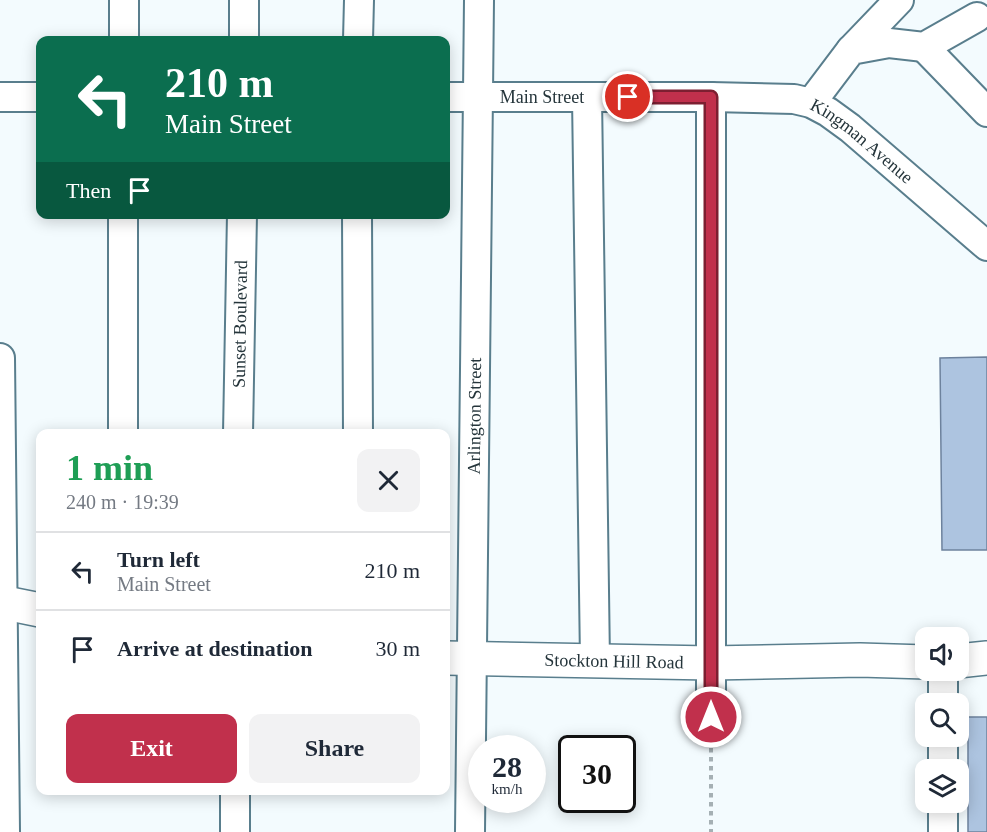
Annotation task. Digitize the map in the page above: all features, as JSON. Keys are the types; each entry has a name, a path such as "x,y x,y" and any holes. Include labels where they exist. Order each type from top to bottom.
{"main road":[{"path":"1,602 36,609"},
{"name":"Stockton Hill Road","path":"459,658 711,663 861,660 915,662"},
{"path":"969,660 987,658"}],"street":[{"path":"124,0 124,36"},
{"path":"244,0 244,36"},
{"path":"358,36 359,0"},
{"name":"Arlington Street","path":"470,832 459,658 479,97 479,0"},
{"path":"811,103 851,50 898,0"},
{"path":"924,47 973,11"},
{"path":"851,50 889,43 924,47 987,112"},
{"path":"0,97 36,97"},
{"name":"Main Street","path":"450,97 711,97"},
{"path":"587,97 595,661"},
{"path":"711,97 711,717"},
{"name":"Kingman Avenue","path":"711,97 794,99 811,103 828,112 850,128 987,246"},
{"path":"123,219 123,429"},
{"name":"Sunset Boulevard","path":"238,429 242,219"},
{"path":"357,219 358,429"},
{"path":"0,358 5,832"},
{"path":"235,795 236,832"},
{"path":"943,813 943,832"}],"path":[{"path":"711,717 711,832"}],"building":[{"path":"987,357 987,550 942,550 940,358"},
{"path":"969,717 987,717 987,832 968,832"}],"route":[{"path":"628,97 711,97 711,717"}]}
